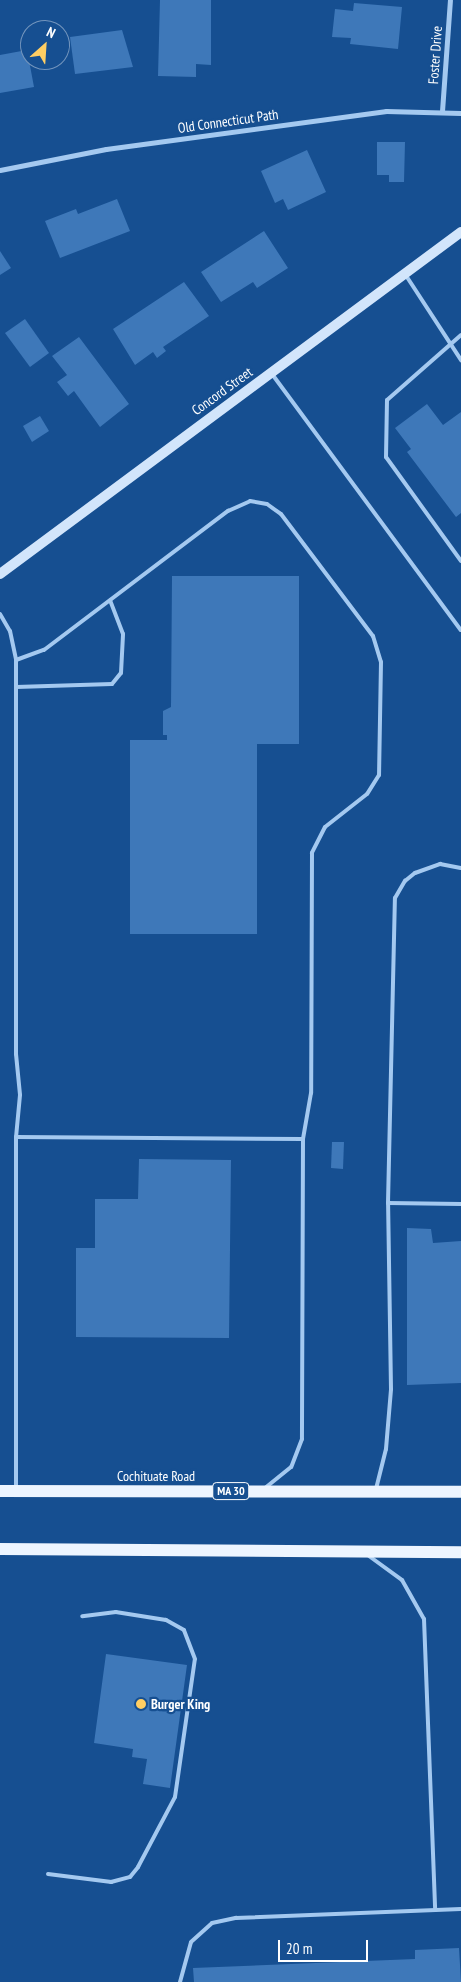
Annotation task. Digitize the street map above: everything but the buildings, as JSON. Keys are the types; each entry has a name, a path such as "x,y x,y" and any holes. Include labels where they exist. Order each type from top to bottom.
{"main road":[{"name":"Concord Street","path":"0,574 461,232"},
{"name":"Cochituate Road","path":"0,1491 260,1492 376,1490 461,1492"},
{"path":"0,1549 461,1552"}],"street":[{"name":"Foster Drive","path":"442,111 450,0"},
{"name":"Old Connecticut Path","path":"0,170 106,149 376,113 442,111 461,113"}],"lane":[{"path":"404,273 461,360"},
{"path":"461,335 450,342 386,400 386,457 461,561"},
{"path":"271,372 461,630"},
{"path":"16,660 44,650 234,506 258,501 274,508 286,521 377,643 381,662 379,775 367,794 325,827 312,853 311,1094 303,1139 302,1439 291,1467 260,1492"},
{"path":"16,687 112,684 121,673 123,634 110,600"},
{"path":"0,614 10,630 16,660 16,1054 20,1095 16,1137 16,1491"},
{"path":"376,1490 386,1449 391,1389 388,1203 395,898 405,881 416,874 440,864 461,868"},
{"path":"16,1137 303,1139"},
{"path":"388,1203 461,1204"},
{"path":"358,1551 393,1571 413,1593 424,1619 427,1646 435,1910"},
{"path":"48,1874 112,1882 130,1877 138,1867 175,1796 195,1659 184,1630 166,1620 116,1612 82,1616"},
{"path":"180,1982 191,1942 212,1922 236,1918 461,1909"}],"place":[{"name":"Burger King","path":"141,1704"}]}
